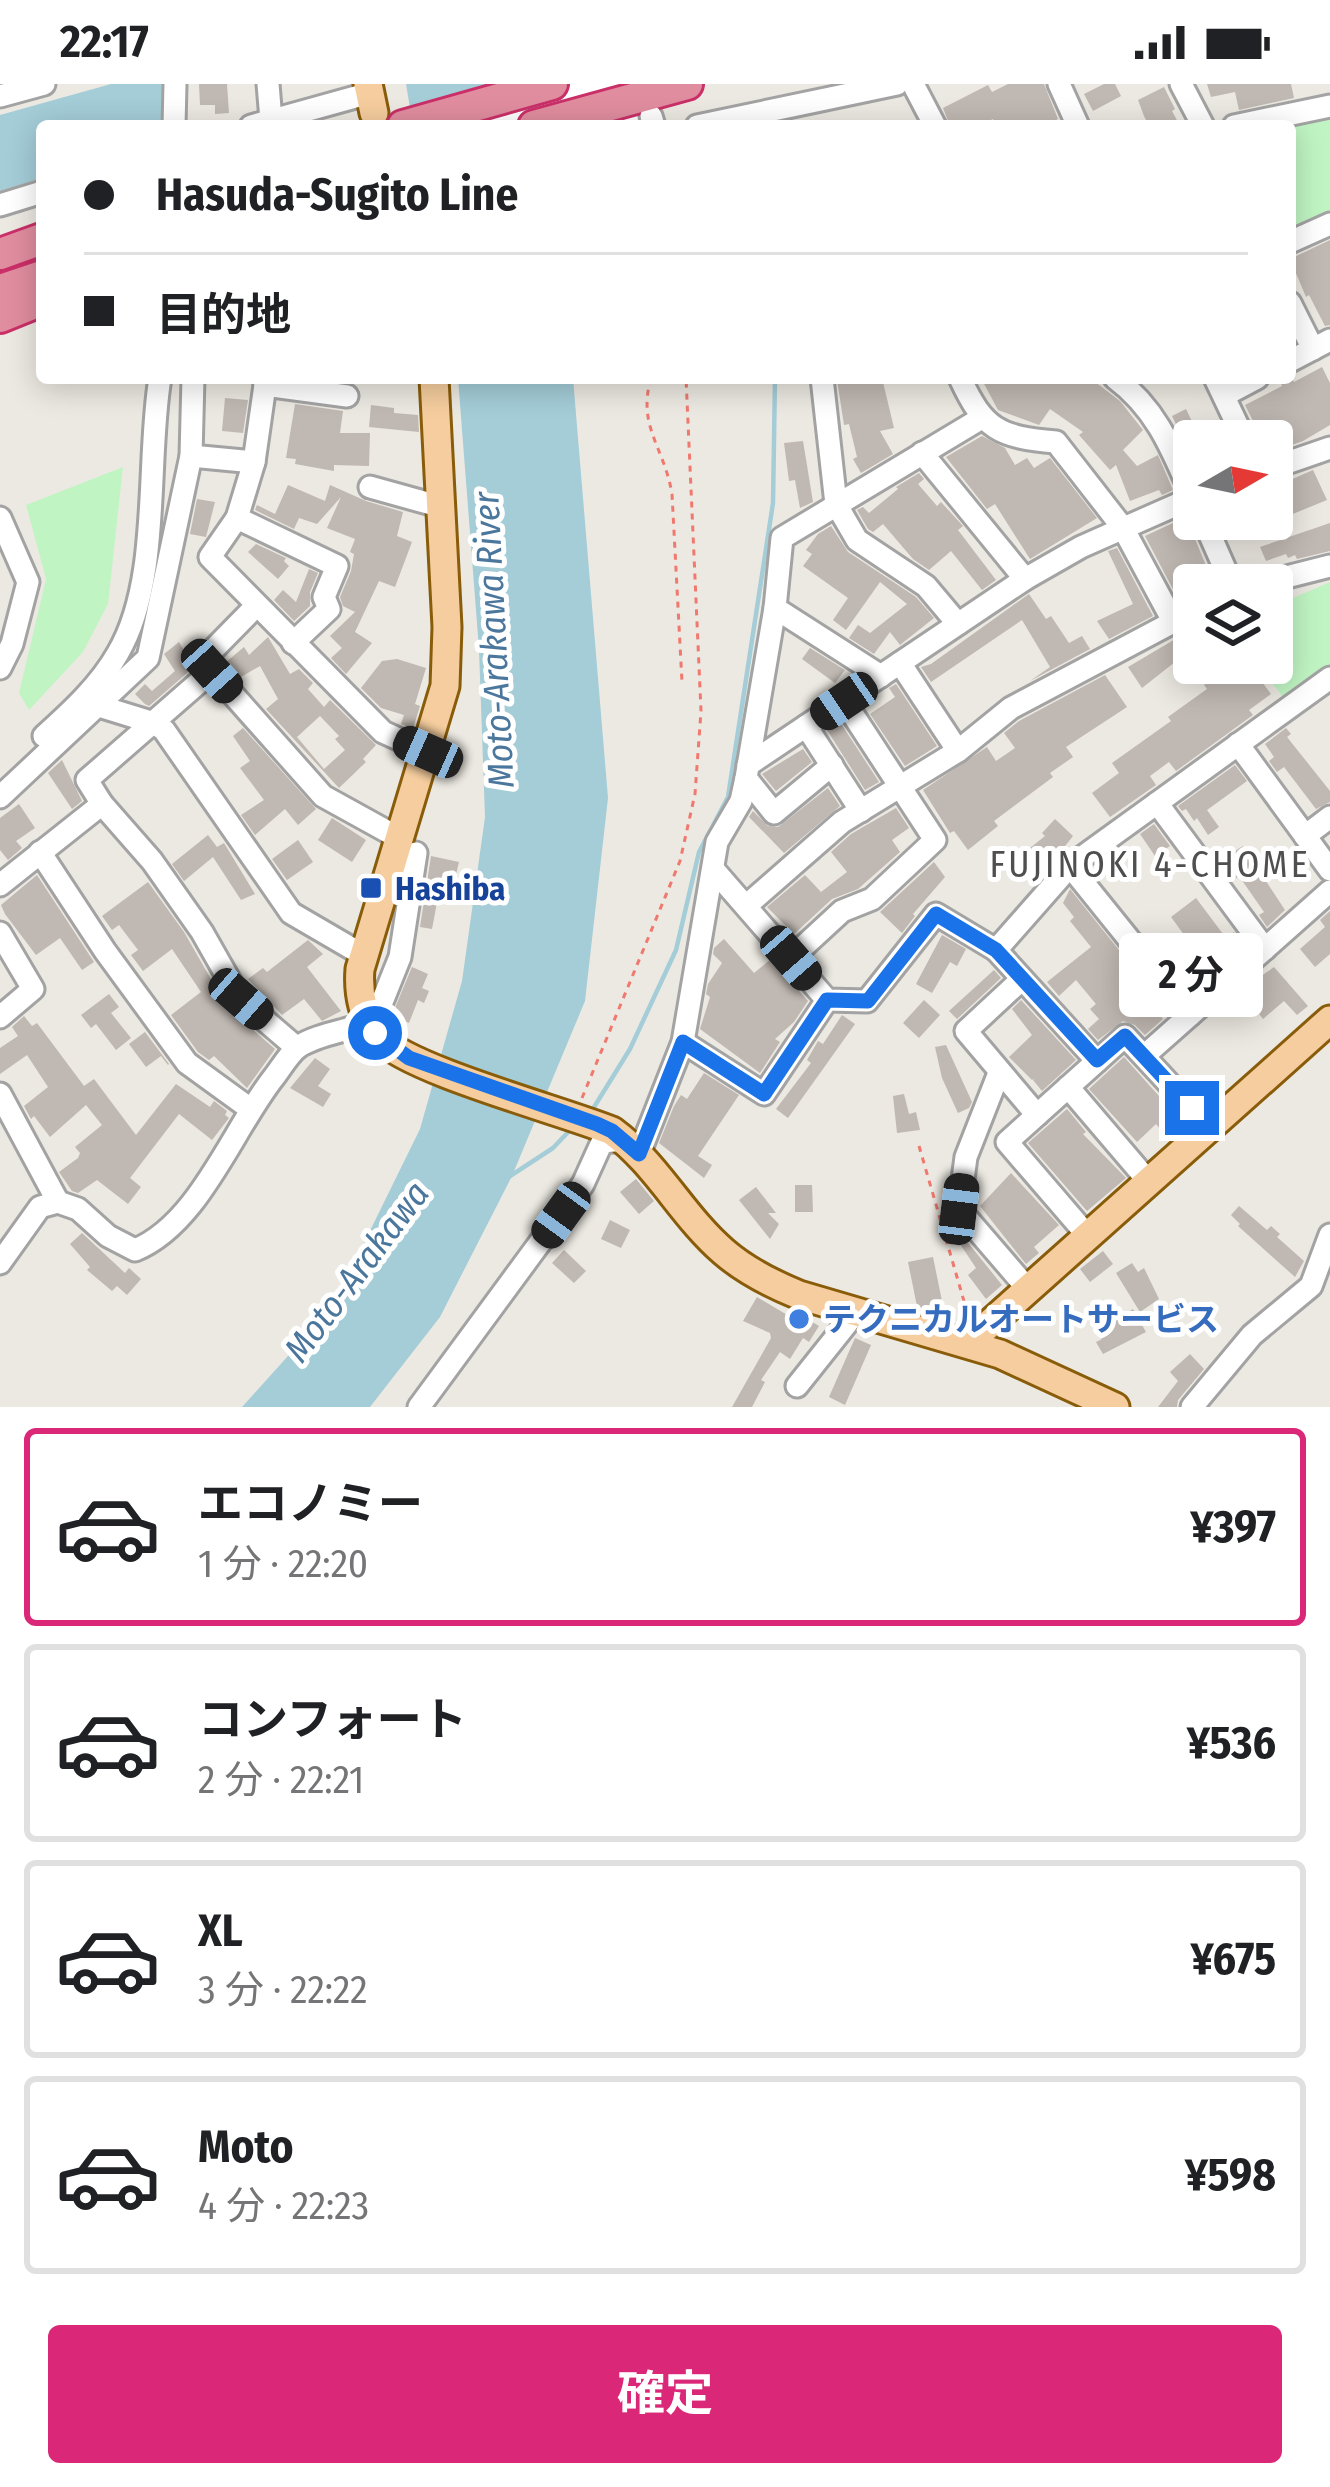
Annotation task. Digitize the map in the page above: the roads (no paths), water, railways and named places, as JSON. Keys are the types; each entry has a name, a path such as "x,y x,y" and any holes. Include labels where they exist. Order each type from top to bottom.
{"highway":[{"path":"379,104 552,84"},
{"path":"587,120 648,113 687,84"},
{"path":"0,254 36,241"},
{"path":"0,290 36,278"},
{"path":"0,317 36,302"}],"main road":[{"path":"434,384 447,669 408,846 363,956 360,995 375,1015 381,1040 409,1058 612,1131 746,1269 799,1295 856,1312 969,1332 1115,1407"},
{"path":"969,1332 1027,1288 1330,1019"}],"street":[{"path":"0,96 44,84"},
{"path":"174,120 175,84"},
{"path":"262,120 268,84"},
{"path":"751,120 796,115 897,84"},
{"path":"913,84 932,120"},
{"path":"1059,84 1074,120"},
{"path":"1181,84 1200,120"},
{"path":"280,120 379,104"},
{"path":"1265,120 1328,108"},
{"path":"0,205 36,194"},
{"path":"1296,239 1330,224"},
{"path":"1296,311 1322,344"},
{"path":"0,778 84,697 130,629 142,579 159,384"},
{"path":"0,797 148,658 191,456 193,384"},
{"path":"265,384 254,462 237,518 210,557 383,733 428,752"},
{"path":"281,384 347,396"},
{"path":"823,384 836,504 857,540 926,586 958,624"},
{"path":"962,384 980,419 1022,439 1056,442 1173,600"},
{"path":"1123,384 1137,394 1165,430 1173,449"},
{"path":"1220,387 1235,420"},
{"path":"419,1407 584,1184 602,1142 632,1147 683,1042 717,842 741,800 747,772 782,538 980,419"},
{"path":"922,453 1025,579"},
{"path":"191,456 254,462"},
{"path":"1293,464 1327,456"},
{"path":"370,487 442,507"},
{"path":"747,772 806,726 1025,579 1173,507"},
{"path":"0,518 28,582 12,644 0,668"},
{"path":"237,518 338,566 324,597 329,609 293,643"},
{"path":"1293,575 1330,566"},
{"path":"0,1263 40,1207 58,1202 78,1209 108,1236 135,1250 156,1241 175,1224 249,1108 297,1048 375,1015 400,957 408,846 323,796 212,671 206,657 256,606"},
{"path":"775,608 891,669 958,752"},
{"path":"746,906 842,822 958,752 1011,708 1173,622"},
{"path":"212,671 87,779 165,878 241,999 297,1048"},
{"path":"996,950 1070,866 1330,678"},
{"path":"791,958 842,911 872,899 935,840 844,701"},
{"path":"99,706 164,730 291,913 363,956"},
{"path":"806,726 861,811"},
{"path":"1238,744 1330,870"},
{"path":"747,772 774,813 832,765"},
{"path":"1157,802 1265,949"},
{"path":"0,884 103,804"},
{"path":"1305,836 1330,817"},
{"path":"40,852 187,1063 249,1108"},
{"path":"1070,866 1190,1015"},
{"path":"714,870 827,1000 868,1001 936,914 996,950 1097,1060"},
{"path":"1144,1056 1330,892"},
{"path":"374,921 404,930"},
{"path":"0,934 33,989 0,1017"},
{"path":"1021,980 966,1031 1037,1115"},
{"path":"683,1042 764,1094 827,1000"},
{"path":"1088,1235 1007,1142 1097,1060 1125,1036 1210,1128"},
{"path":"999,1073 966,1157 959,1209 1027,1288"},
{"path":"1068,1088 1149,1182"},
{"path":"0,1094 58,1202"},
{"path":"1192,1407 1252,1335 1311,1286 1330,1235"},
{"path":"796,1386 856,1312"}],"water":[{"path":"111,84 167,84 166,120 36,120 36,180 0,191 0,115"},
{"path":"406,84 508,84 427,120 412,120"},
{"path":"458,384 574,384 608,798 585,1001 512,1176 440,1317 370,1407 242,1407 333,1306 420,1129 462,981 485,817 479,649"}],"waterway":[{"path":"591,1112 630,1049 676,950 699,852 728,797 773,503 775,384"},
{"path":"114,705 136,684"},
{"path":"507,1178 553,1148 573,1127"}],"place":[{"name":"Hashiba","path":"371,888"},
{"name":"テクニカルオートサービス","path":"799,1319"}],"district":[{"name":"FUJINOKI 4-CHOME","path":"1150,864"}],"water label":[{"name":"Moto-Arakawa River","path":"493,640"},
{"name":"Moto-Arakawa","path":"356,1271"}]}
